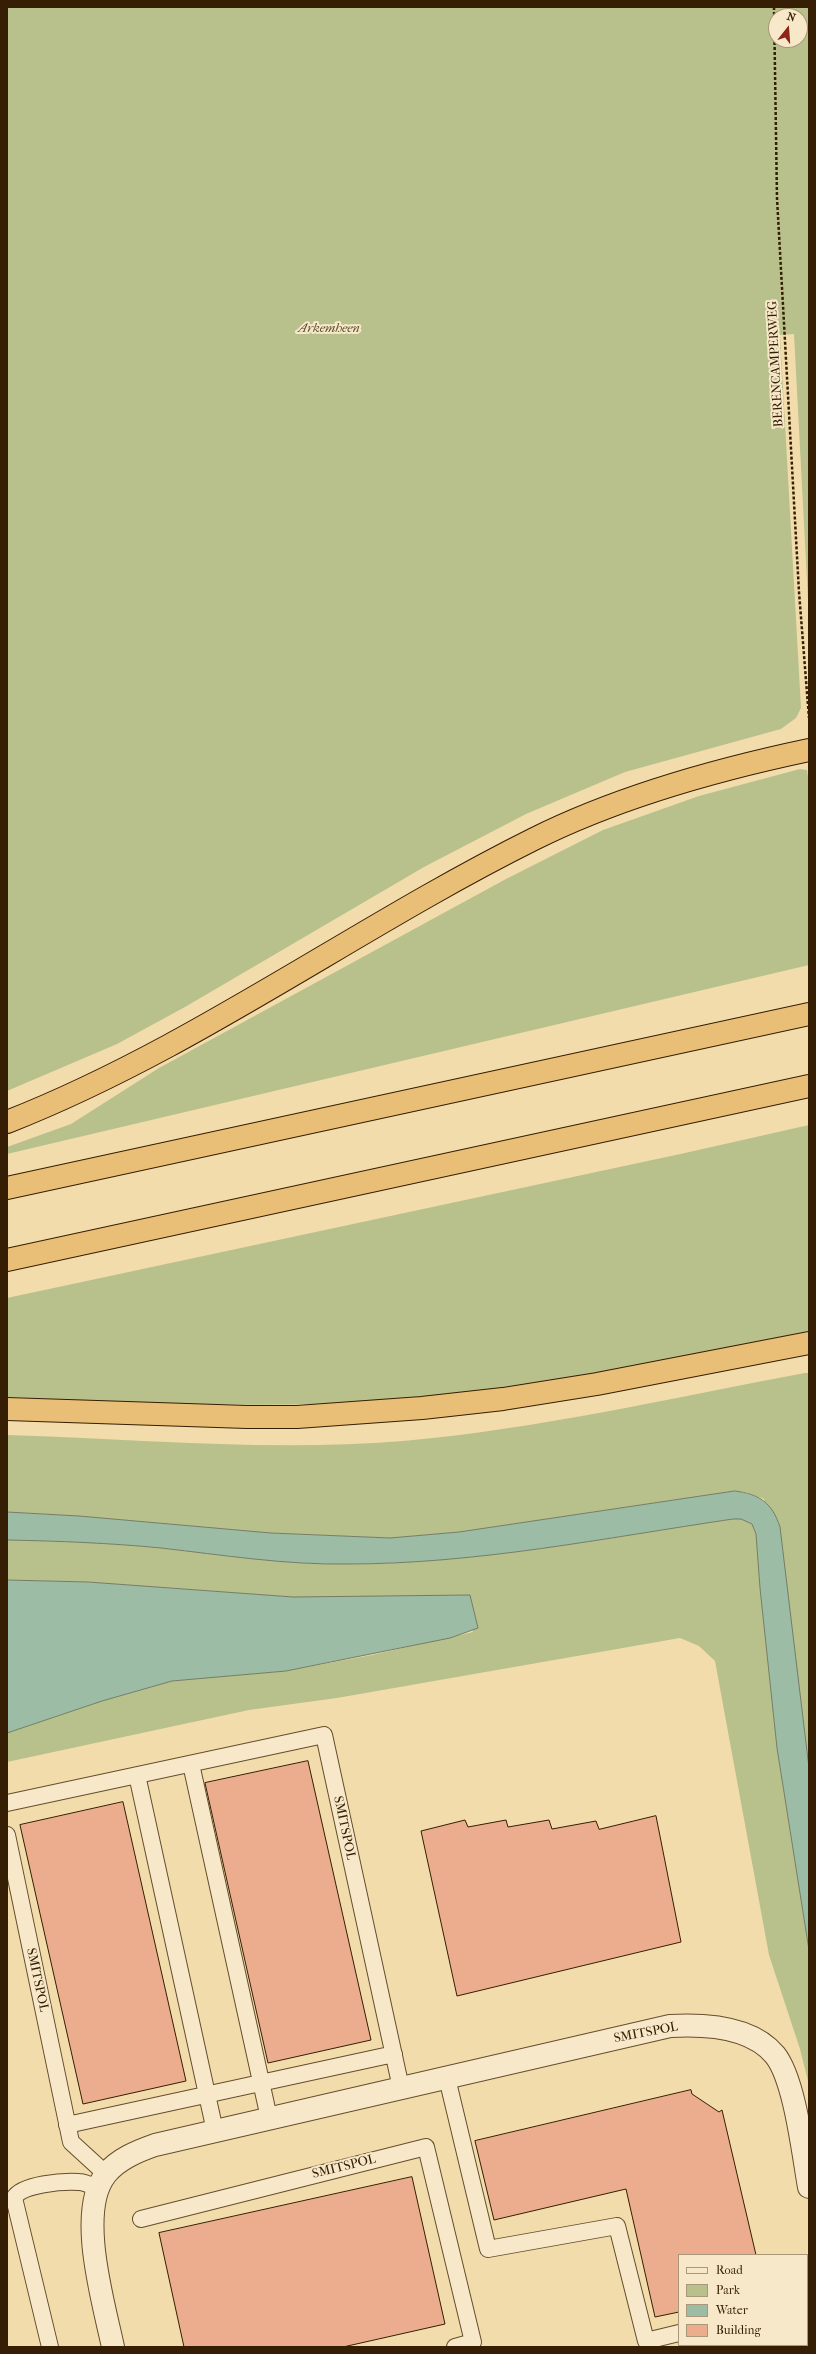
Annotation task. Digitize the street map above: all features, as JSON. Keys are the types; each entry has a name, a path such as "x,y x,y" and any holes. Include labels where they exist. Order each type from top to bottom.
{"highway":[{"path":"7,1122 79,1092 191,1034 370,928 536,838 629,800 703,776 809,750"},
{"path":"7,1188 809,1014"},
{"path":"7,1260 809,1086"},
{"path":"7,1409 247,1418 297,1417 422,1408 503,1399 597,1384 809,1343"},
{"path":"775,1350 809,1358"}],"street":[{"name":"SMITSPOL","path":"102,2181 120,2161 139,2151 269,2118 670,2026 718,2027 743,2034 763,2045 775,2056 784,2070 791,2095 809,2187"},
{"path":"102,2181 93,2210 95,2256 113,2347"}],"lane":[{"name":"SMITSPOL","path":"7,1803 324,1735 401,2088"},
{"path":"192,1764 269,2118"},
{"path":"137,1775 215,2131"},
{"name":"SMITSPOL","path":"7,1835 70,2142 102,2181"},
{"path":"67,2125 394,2054"},
{"path":"447,2078 488,2249 617,2226 646,2341 678,2333"},
{"name":"SMITSPOL","path":"141,2219 426,2146 473,2342 455,2347"},
{"path":"50,2347 12,2192 28,2187 102,2181"}],"path":[{"name":"BERENCAMPERWEG","path":"774,7 777,198 799,592 805,651 809,718"}],"green space":[{"name":"Arkemheen","path":"7,7 809,7 809,619 794,334 780,335 801,708 796,718 781,729 625,772 526,814 424,867 185,1007 117,1044 7,1091"},
{"path":"800,769 807,770 809,784 809,965 7,1154 7,1147 71,1124 159,1068 506,879 603,830 699,796"},
{"path":"809,1125 809,1331 608,1372 507,1388 405,1399 256,1405 156,1403 7,1397 7,1298 685,1153"},
{"path":"809,1373 809,1768 764,1499 746,1492 735,1491 459,1532 390,1538 271,1533 79,1516 7,1512 7,1435 254,1445 354,1444 403,1441 454,1436 554,1421"},
{"path":"741,1519 752,1524 756,1534 760,1588 777,1748 809,1950 809,2085 800,2049 769,1955 715,1661 699,1646 680,1638 337,1698 249,1710 7,1762 7,1733 102,1701 172,1681 286,1671 372,1655 473,1632 459,1595 432,1597 293,1597 88,1582 7,1580 7,1540 84,1542 142,1546 300,1563 396,1563 444,1560 540,1549"}],"water":[{"path":"735,1491 744,1492 764,1501 773,1512 780,1527 809,1768 809,1950 777,1748 760,1588 756,1534 752,1524 741,1519 733,1519 540,1549 444,1560 396,1563 300,1563 123,1545 7,1540 7,1512 79,1516 271,1533 390,1538 459,1532"},
{"path":"7,1580 88,1582 293,1597 470,1595 478,1628 450,1638 286,1671 172,1681 102,1701 7,1733"}],"building":[{"path":"308,1761 371,2040 268,2063 205,1783"},
{"path":"123,1802 186,2081 83,2104 20,1825"},
{"path":"656,1816 681,1942 457,1996 421,1831 465,1820 468,1827 506,1820 508,1827 549,1820 552,1829 596,1821 599,1829"},
{"path":"691,2090 692,2094 719,2112 722,2110 756,2254 678,2254 678,2312 655,2317 626,2189 494,2220 475,2141"},
{"path":"412,2177 445,2324 343,2347 184,2347 159,2233"}]}
